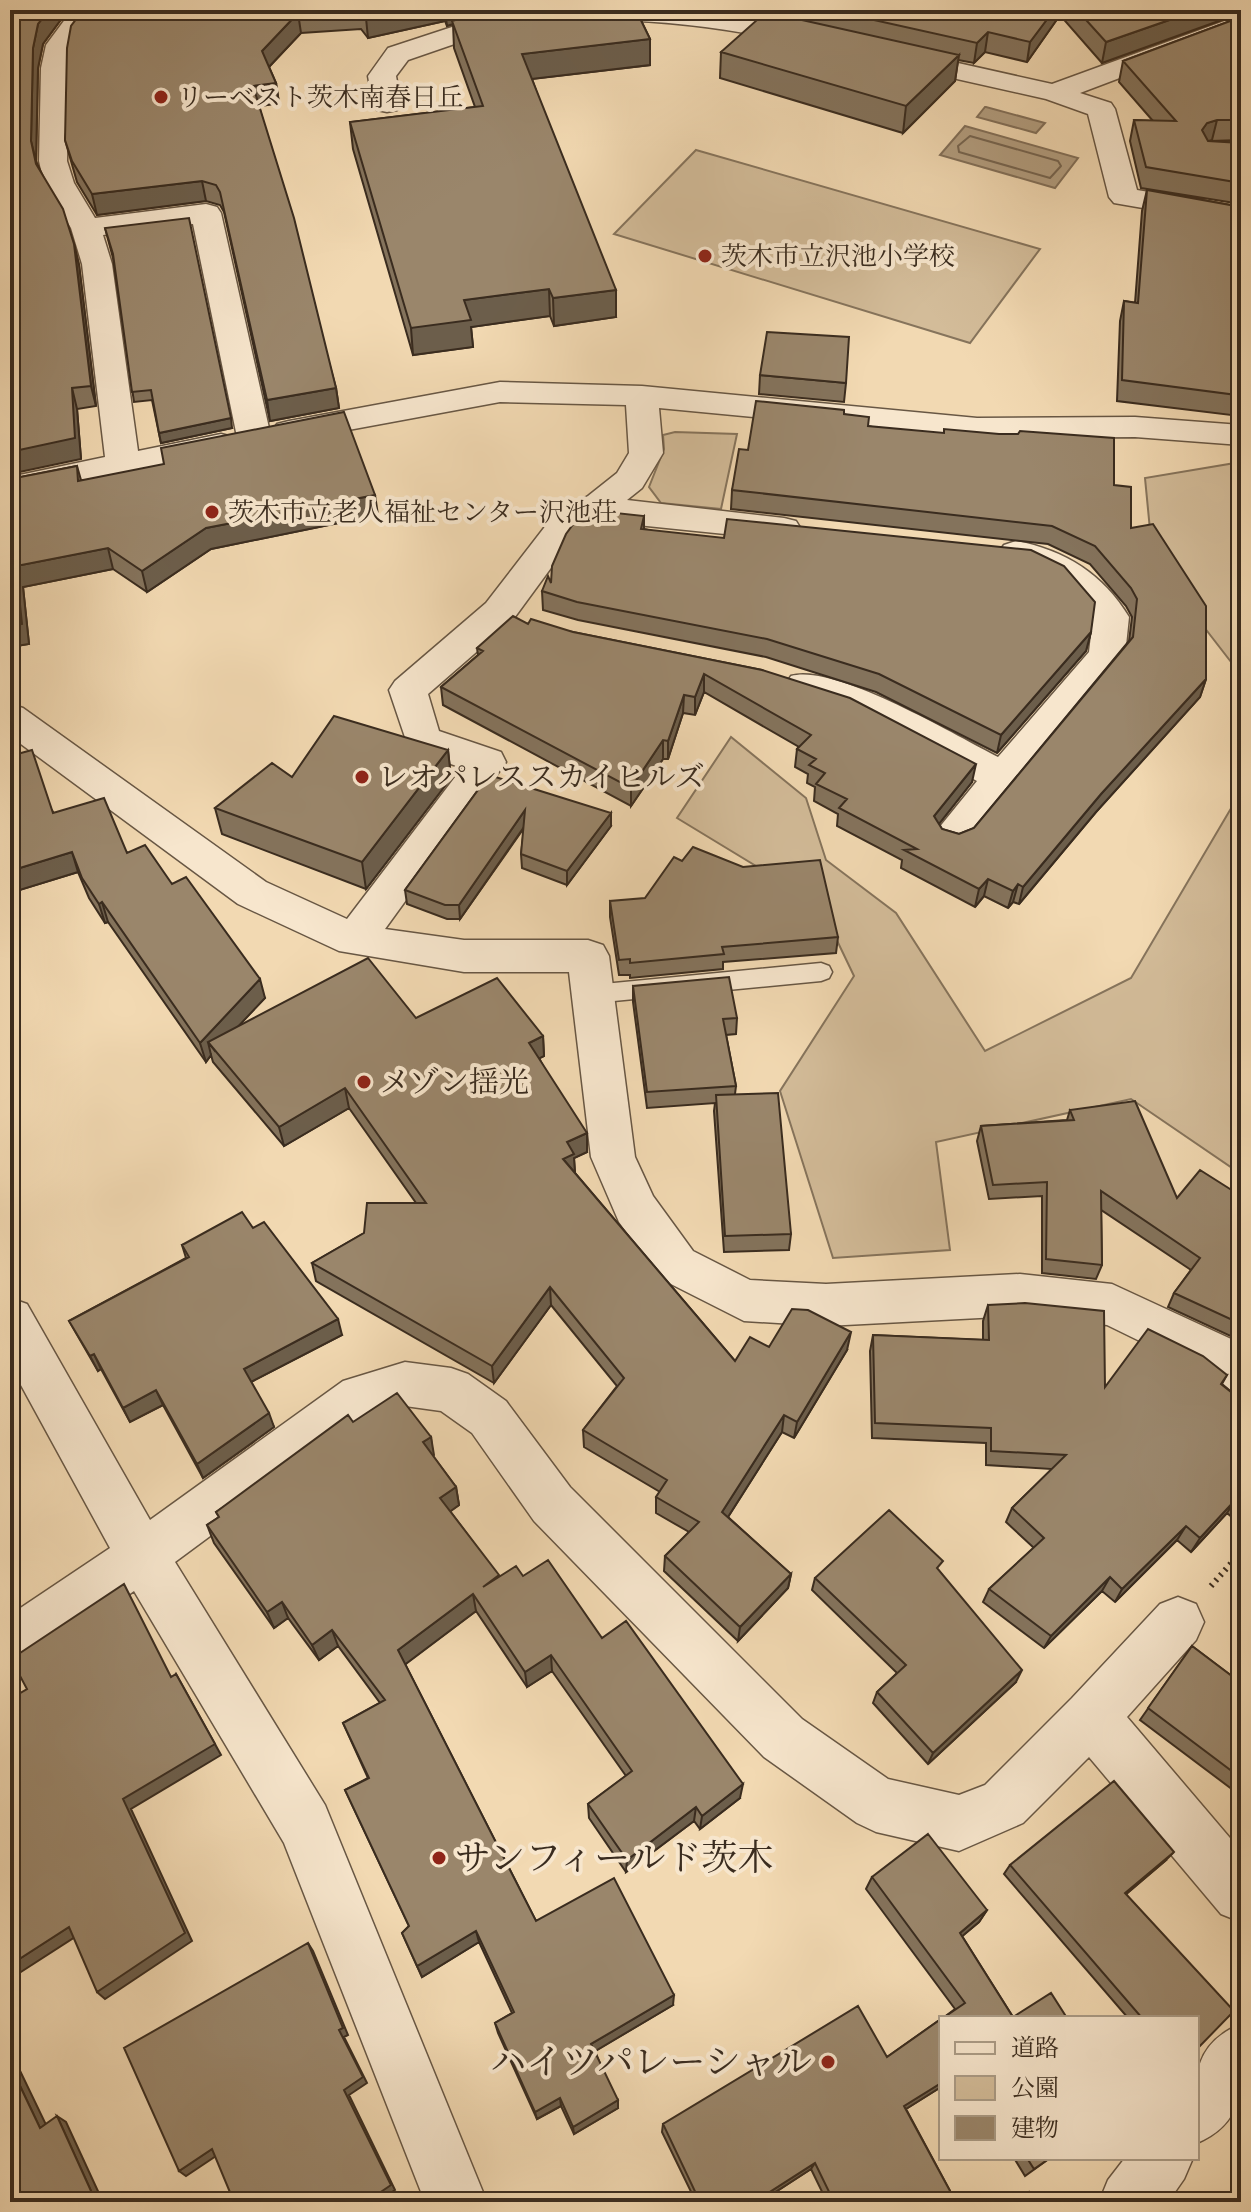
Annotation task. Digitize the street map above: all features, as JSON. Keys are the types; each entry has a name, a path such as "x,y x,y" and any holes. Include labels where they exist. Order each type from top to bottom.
{"street":[{"path":"85,10 71,26 58,56 53,161 59,183 86,228 97,264 123,463"},
{"path":"387,104 382,76 398,54 456,21 619,10 717,18 829,42"},
{"path":"1233,10 1241,16"},
{"path":"1054,93 1241,23"},
{"path":"874,52 1054,93 1101,109 1124,197 1241,216"},
{"path":"86,228 206,213 254,437"},
{"path":"10,488 254,437 500,392 642,396 977,428 1135,427 1241,435"},
{"path":"354,940 487,762 422,739 408,690 514,617 566,523 600,504 630,480 646,453 642,396"},
{"path":"600,504 637,514 821,533"},
{"path":"954,834 1107,655 1111,617 1075,574 1035,555 989,550"},
{"path":"765,673 862,704 1001,776"},
{"path":"10,717 252,893 354,940 464,956 588,956 613,1157 635,1208 677,1265 744,1300 826,1305 1020,1295 1112,1305 1214,1354 1241,1376"},
{"path":"10,1319 142,1556 305,1825 456,2202"},
{"path":"10,1646 142,1556 360,1397 405,1384 451,1390 489,1417 552,1504 783,1738 876,1804 959,1823 1004,1804 1091,1717 1178,1622"},
{"path":"1091,1717 1241,1894"},
{"path":"1199,2110 1241,2054"},
{"path":"1130,2202 1162,2160"}],"lane":[{"path":"593,994 821,972"}],"green space":[{"path":"696,150 1040,249 970,343 614,234"},
{"path":"675,432 737,434 721,509 661,503 649,487 664,449 663,435"},
{"path":"1241,462 1241,1174 1131,1099 936,1142 950,1250 833,1258 780,1091 854,976 820,905 677,818 731,737 806,798 826,860 896,913 985,1051 1131,978 1233,805 1238,671 1153,561 1145,478"}],"water":[{"path":"985,107 1045,123 1036,133 977,117"},
{"path":"965,126 1078,158 1055,188 940,155"}],"building":[{"path":"10,10 49,10 38,24 33,48 31,141 36,164 63,209 74,244 91,386 72,388 75,438 10,452"},
{"path":"83,10 343,10 298,13 262,51 276,83 253,86 294,218 336,388 267,400 216,185 202,181 92,194 72,161 65,140 67,48 71,26"},
{"path":"359,10 404,10 366,18"},
{"path":"489,10 636,10 650,39 522,54 616,290 553,298 549,289 464,300 471,320 411,328 350,122 483,106 452,21"},
{"path":"829,10 1054,10 1030,42 988,32 977,43"},
{"path":"1077,10 1198,10 1106,42"},
{"path":"766,12 959,55 906,106 721,52"},
{"path":"1241,17 1241,120 1217,120 1207,123 1202,130 1208,141 1241,143 1241,183 1146,167 1134,120 1176,121 1123,61"},
{"path":"1147,190 1241,207 1241,382 1237,382 1237,395 1122,380 1124,301 1138,303"},
{"path":"189,218 231,418 159,433 151,390 132,392 113,254 105,228"},
{"path":"767,332 849,337 846,383 760,375"},
{"path":"756,401 844,410 844,414 869,417 868,426 944,433 944,429 999,434 1018,434 1020,431 1114,438 1114,485 1131,487 1131,528 1153,524 1206,606 1206,679 1101,794 1023,887 1018,884 1013,891 988,879 979,889 904,850 917,849 839,808 847,799 816,784 825,773 809,765 816,759 797,749 811,735 704,674 695,697 684,695 668,741 663,740 631,788 441,687 483,651 477,648 513,616 528,624 531,619 573,632 762,670 850,698 976,764 934,816 942,829 959,834 974,828 1133,637 1137,599 1095,546 1052,526 732,490 739,449 748,450"},
{"path":"344,412 375,495 206,528 142,571 108,548 16,566 22,624 10,626 10,479 77,466 78,481 164,464 161,448"},
{"path":"588,510 644,516 641,529 724,538 727,519 1031,550 1064,566 1095,602 1091,632 1001,735 879,674 767,639 577,602 542,591 548,576 551,583 552,566 566,534 580,515"},
{"path":"334,716 448,750 362,862 215,808 272,763 292,777"},
{"path":"32,750 53,813 104,798 127,853 145,845 172,884 186,877 260,979 200,1043 102,902 99,904 82,878 72,852 10,871 10,756"},
{"path":"489,775 611,813 567,871 521,854 525,810 459,905 445,905 405,890"},
{"path":"693,847 743,867 820,860 838,937 722,947 724,954 630,963 630,959 619,960 610,901 645,898 674,857 682,861"},
{"path":"368,958 416,1018 497,978 543,1036 529,1043 587,1133 567,1142 574,1154 563,1159 735,1361 750,1337 769,1347 792,1309 808,1310 851,1332 797,1422 784,1415 722,1512 791,1574 740,1627 665,1556 699,1522 656,1497 667,1480 583,1430 624,1378 550,1287 492,1366 312,1263 364,1233 367,1203 426,1203 345,1088 279,1127 208,1042"},
{"path":"729,977 737,1018 723,1019 736,1086 647,1092 633,986"},
{"path":"778,1093 791,1234 725,1236 716,1095"},
{"path":"1135,1101 1177,1198 1200,1170 1241,1196 1241,1324 1174,1293 1200,1258 1101,1191 1102,1265 1046,1259 1047,1182 993,1185 981,1126 1074,1120 1070,1110"},
{"path":"242,1212 253,1228 264,1222 338,1319 244,1369 269,1413 197,1464 156,1390 123,1408 94,1354 90,1356 69,1321 189,1257 182,1245"},
{"path":"1025,1303 1104,1311 1105,1387 1148,1329 1203,1356 1227,1375 1221,1384 1241,1400 1241,1503 1236,1499 1200,1538 1186,1526 1122,1589 1110,1577 1051,1636 989,1589 1044,1538 1012,1508 1066,1455 991,1451 991,1428 875,1423 873,1335 989,1340 988,1305"},
{"path":"397,1393 431,1437 423,1442 456,1487 440,1498 499,1575 483,1587 516,1566 523,1576 548,1560 602,1638 626,1621 743,1784 702,1816 696,1807 627,1860 588,1804 632,1771 551,1655 525,1672 473,1594 398,1650 536,1921 614,1878 674,1995 591,2044 618,2100 573,2127 560,2098 535,2112 495,2023 514,2012 476,1931 417,1966 402,1933 409,1926 345,1790 369,1778 343,1723 385,1700 332,1630 312,1645 282,1602 267,1612 207,1525 219,1517 216,1512 348,1415 353,1422"},
{"path":"889,1510 943,1561 937,1568 1022,1670 933,1753 877,1692 906,1665 815,1578"},
{"path":"124,1584 171,1677 176,1674 215,1744 123,1799 185,1933 97,1992 69,1927 10,1965 10,1699 27,1689 11,1659"},
{"path":"1192,1646 1241,1683 1241,1778 1148,1708"},
{"path":"1114,1781 1174,1852 1125,1893 1234,2011 1199,2047 1199,2016 1140,2016 1010,1865"},
{"path":"928,1834 987,1910 960,1933 1012,2016 946,2016 965,2003 872,1877"},
{"path":"308,1943 343,2028 339,2030 363,2077 344,2090 391,2185 366,2202 234,2202 212,2149 179,2171 124,2048"},
{"path":"1051,1993 1066,2016 1015,2016"},
{"name":"ハイツパレーシャル","path":"858,2006 887,2057 939,2020 939,2084 904,2106 956,2202 834,2202 815,2163 754,2202 700,2202 663,2124"},
{"path":"10,2065 40,2128 57,2116 96,2202 10,2202"},
{"path":"1028,2160 1047,2160 1034,2169"},
{"path":"1029,2192 1034,2202 1013,2202"}],"place":[{"name":"リーベスト茨木南春日丘","path":"161,97"},
{"name":"茨木市立沢池小学校","path":"705,256"},
{"name":"茨木市立老人福祉センター沢池荘","path":"212,512"},
{"name":"レオパレススカイヒルズ","path":"362,777"},
{"name":"メゾン揺光","path":"364,1082"},
{"name":"サンフィールド茨木","path":"439,1858"},
{"name":"ハイツパレーシャル","path":"828,2062"}]}
